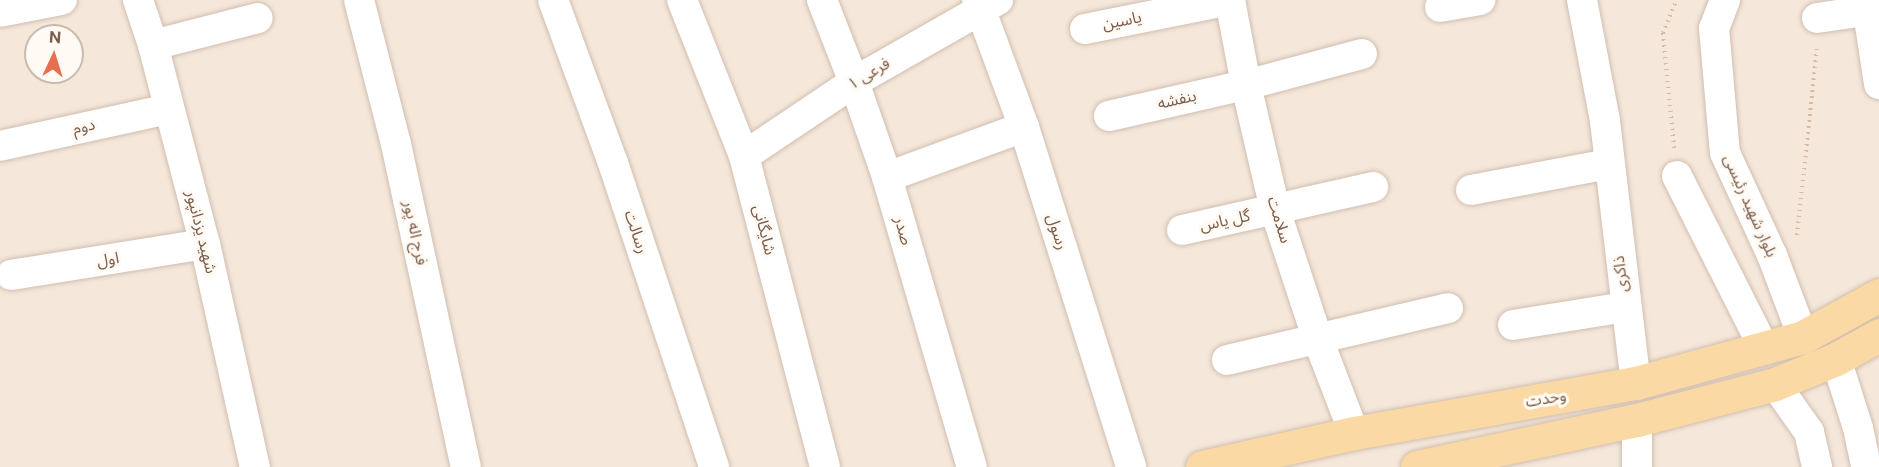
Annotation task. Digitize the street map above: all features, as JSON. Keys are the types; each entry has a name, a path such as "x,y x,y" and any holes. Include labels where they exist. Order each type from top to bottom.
{"main road":[{"name":"وحدت","path":"1202,467 1354,433 1636,383 1803,337 1879,295"},
{"path":"1417,467 1636,420 1775,384 1836,359 1879,335"}],"street":[{"path":"0,12 62,0"},
{"name":"شهید یزدانپور","path":"138,0 153,45 205,244 255,467"},
{"name":"فرج اله پور","path":"359,0 396,144 466,467"},
{"name":"رسالت","path":"553,0 614,163 714,467"},
{"name":"شایگانی","path":"682,0 744,156 825,467"},
{"name":"صدر","path":"822,0 887,177 972,467"},
{"name":"یاسین","path":"1085,29 1230,0"},
{"name":"سلامت","path":"1230,0 1245,85 1275,210 1317,337 1354,433"},
{"path":"1440,7 1480,0"},
{"name":"ذاکری","path":"1582,0 1605,121 1625,307 1636,383"},
{"name":"بلوار شهید رئیسی","path":"1725,0 1714,28 1725,153 1772,255 1803,337"},
{"name":"فرعی ۱","path":"744,156 854,82 985,3"},
{"name":"رسول","path":"985,3 1131,467"},
{"path":"1817,18 1874,10 1879,84"},
{"path":"153,45 258,18"},
{"name":"بنفشه","path":"1109,116 1245,85 1362,54"},
{"name":"دوم","path":"0,146 168,109"},
{"path":"887,177 1024,127"},
{"path":"1471,190 1609,164"},
{"path":"1677,176 1764,348"},
{"name":"گل یاس","path":"1182,230 1373,187"},
{"name":"اول","path":"11,275 205,244"},
{"path":"1513,325 1625,307"},
{"path":"1227,360 1448,308"},
{"path":"1836,359 1858,428 1866,467"},
{"path":"1775,384 1809,432 1817,467"},
{"path":"1636,420 1637,467"},
{"path":"1809,432 1858,428"}],"path":[{"path":"1676,0 1663,33 1677,176"},
{"path":"1795,245 1816,67 1817,18"}],"shaded area":[{"path":"0,0 1879,0 1879,467 0,467"}]}
